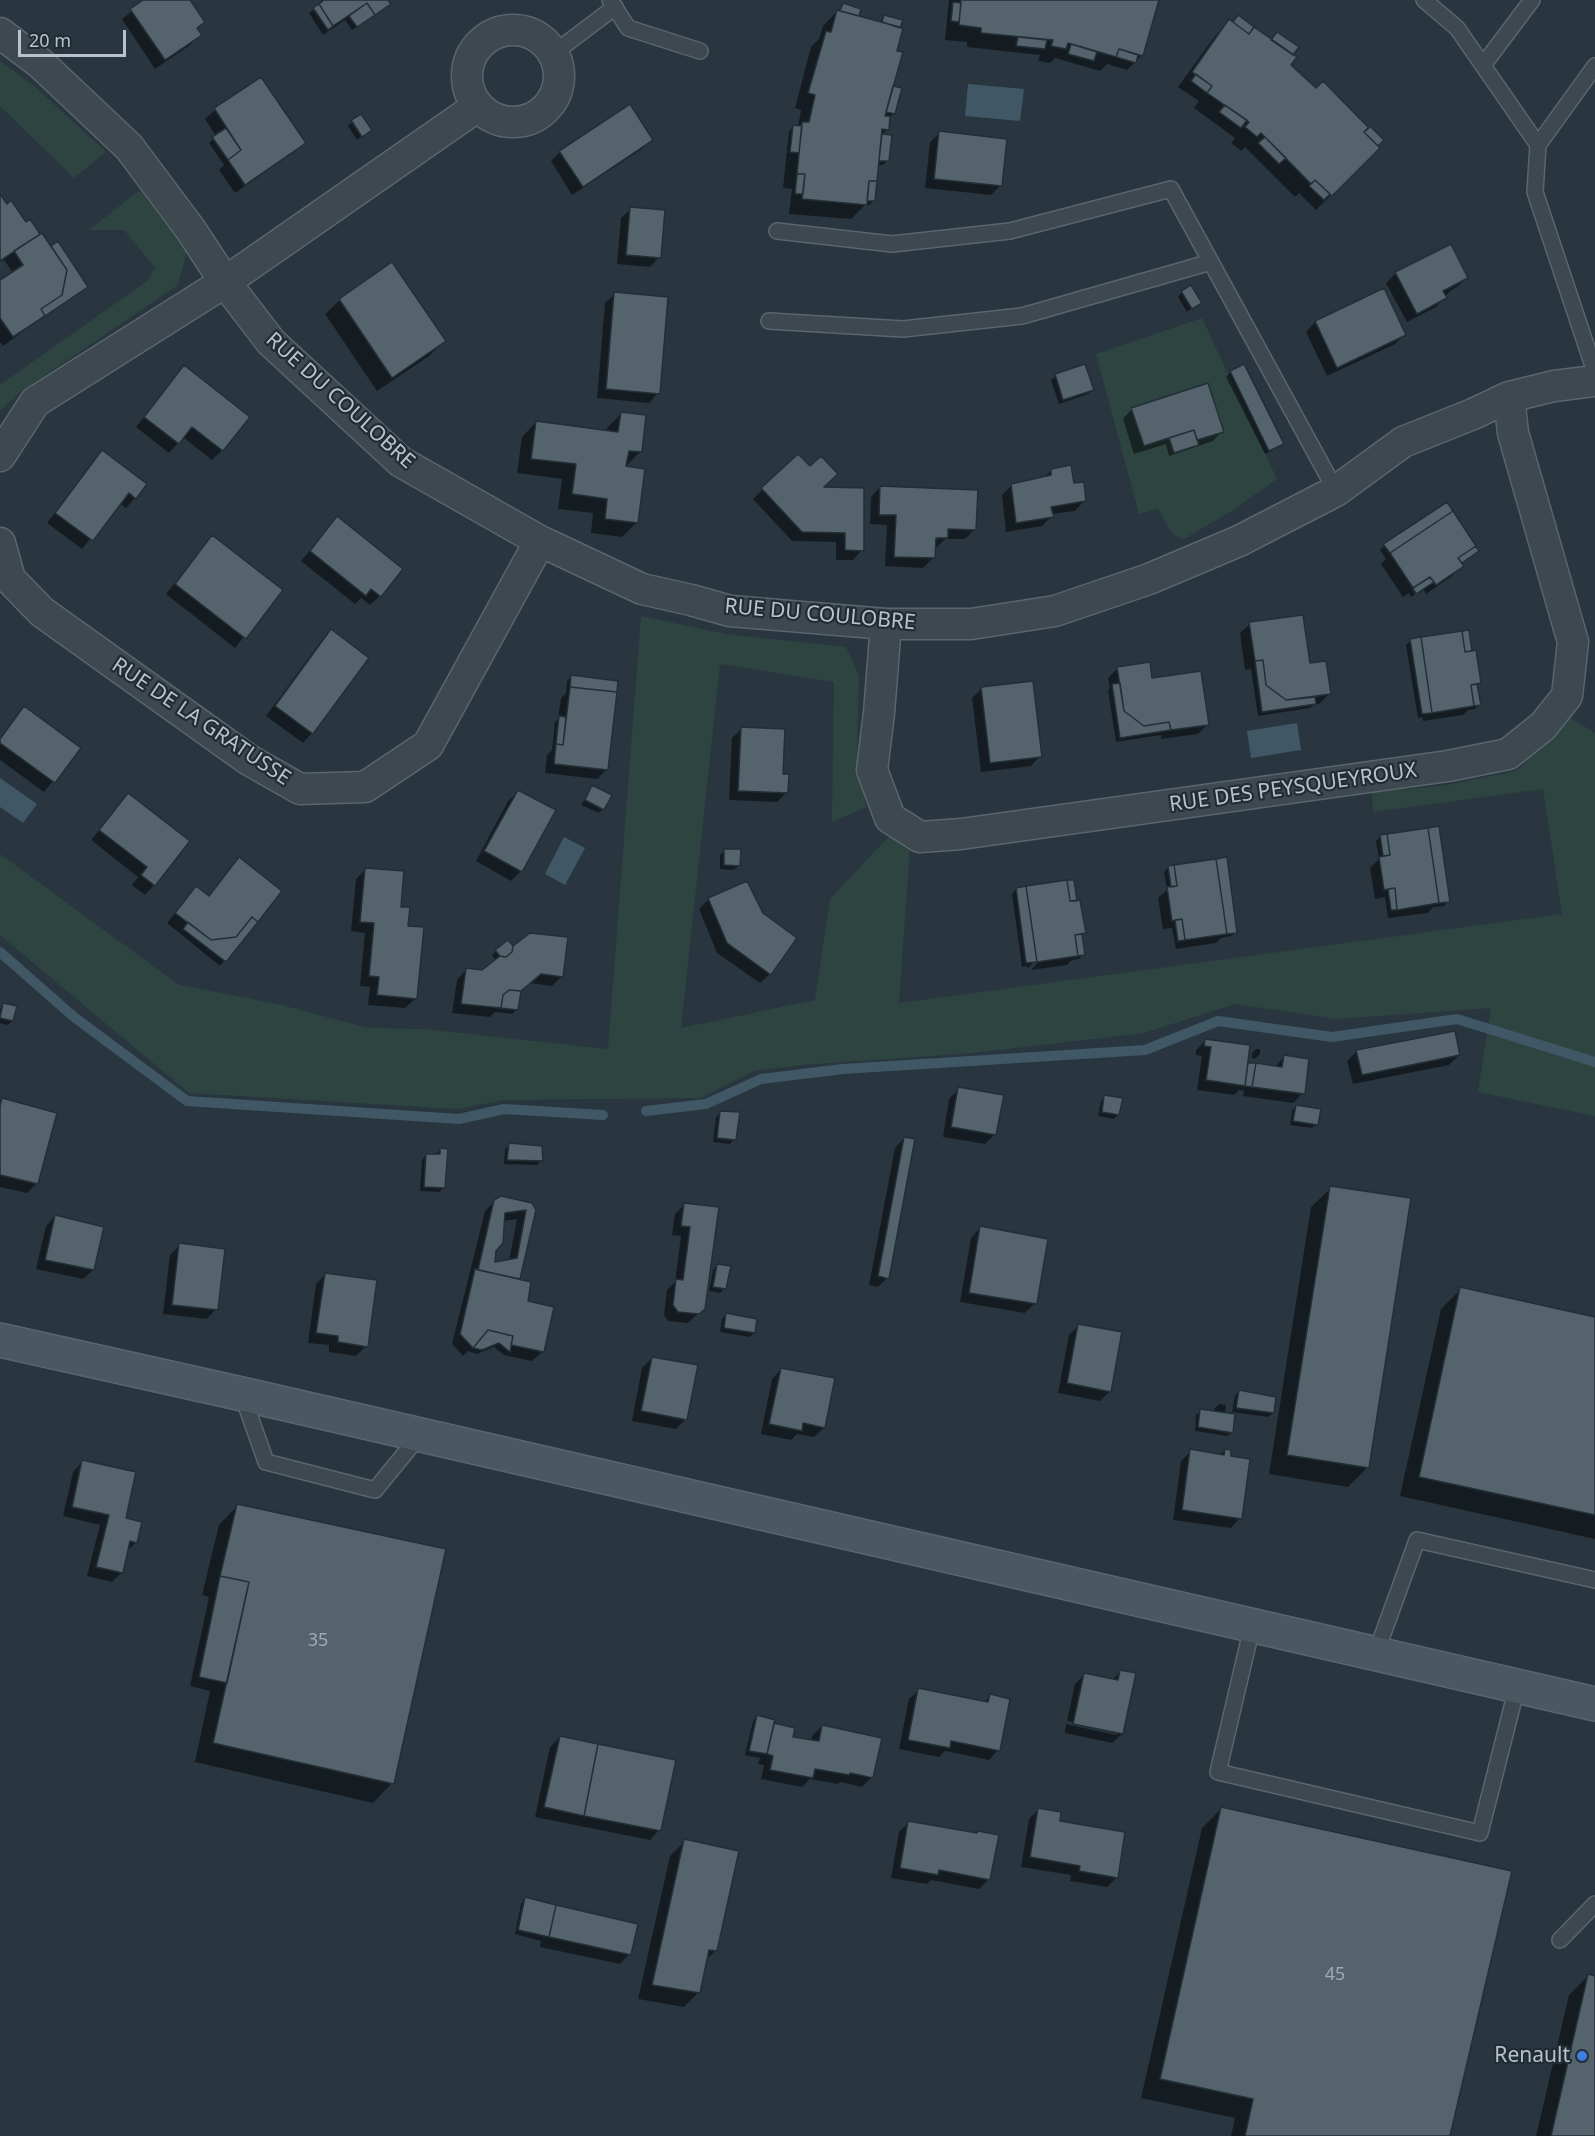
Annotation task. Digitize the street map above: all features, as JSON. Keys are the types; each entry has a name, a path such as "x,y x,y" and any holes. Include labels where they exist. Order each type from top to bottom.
{"main road":[{"path":"0,1340 1595,1704"}],"street":[{"path":"516,29 531,33 544,41 554,52 559,67 560,82 555,97 546,109 534,118 519,123 504,122 490,116 478,106 470,93 467,78 469,63 475,49 487,38 500,32 516,29"},
{"name":"RUE DU COULOBRE","path":"0,33 40,63 129,147 191,230 225,282 271,342 401,462 540,541 642,589 730,611 886,624 971,624 1055,611 1149,579 1239,541 1336,491 1403,442 1509,397 1595,381"},
{"path":"0,456 35,402 225,282 478,106"},
{"name":"RUE DES PEYSQUEYROUX","path":"886,624 872,771 890,818 920,837 961,834 1436,768 1508,754 1543,726 1567,696 1573,642 1513,433 1509,397"},
{"name":"RUE DE LA GRATUSSE","path":"0,543 10,579 42,612 249,760 300,789 365,787 428,745 540,541"}],"lane":[{"path":"1424,0 1457,28 1538,145"},
{"path":"1484,64 1532,0"},
{"path":"554,52 612,4 628,28 700,51"},
{"path":"1595,66 1538,145 1535,192 1595,372"},
{"path":"777,231 892,244 1010,231 1171,189 1336,491"},
{"path":"769,321 903,329 1022,316 1211,262"},
{"path":"242,1394 266,1462 375,1490 420,1435"},
{"path":"1376,1653 1417,1540 1595,1580"},
{"path":"1252,1627 1218,1772 1480,1833 1517,1687"},
{"path":"1560,1940 1595,1904"}],"green space":[{"path":"0,61 33,85 106,152 74,178 0,106"},
{"path":"140,190 187,251 178,285 19,393 0,411 0,385 147,281 155,268 124,230 89,230"},
{"path":"1202,318 1277,479 1230,512 1182,540 1172,533 1158,509 1139,514 1096,354"},
{"path":"641,616 726,634 846,647 859,676 857,756 866,807 832,822 834,682 720,664 681,1028 815,1000 830,899 891,834 910,847 899,1003 1562,914 1543,789 1373,812 1372,792 1442,786 1516,771 1571,718 1595,733 1595,1116 1478,1092 1491,1008 1337,1019 1235,1004 1144,1033 974,1053 802,1065 754,1071 701,1098 504,1100 458,1109 189,1093 0,935 0,854 179,985 278,1004 368,1028 423,1029 608,1049"}],"water":[{"path":"968,84 1024,89 1020,121 965,116"},
{"path":"1297,723 1301,750 1251,758 1247,731"},
{"path":"0,778 37,804 23,823 0,807"},
{"path":"564,837 585,848 565,885 545,874"}],"building":[{"path":"143,0 190,0 205,22 197,28 202,35 165,60 130,9"},
{"path":"324,0 388,0 391,4 375,15 367,3 333,26 319,4"},
{"path":"961,0 1159,0 1143,56 1119,49 1116,57 1068,43 1066,49 1051,46 1053,40 981,33 981,28 959,25"},
{"path":"953,2 961,3 959,22 951,21"},
{"path":"367,3 375,15 357,27 349,16"},
{"path":"843,3 861,9 859,16 840,11"},
{"path":"319,4 333,26 328,30 313,8"},
{"path":"837,10 903,28 897,51 903,52 885,116 890,116 889,130 882,129 877,181 869,181 867,205 802,199 805,174 797,174 802,122 809,122 815,95 808,93 826,31 831,32"},
{"path":"884,15 903,20 900,28 882,22"},
{"path":"1238,15 1254,27 1249,34 1233,22"},
{"path":"1229,19 1249,34 1254,27 1297,57 1291,65 1316,88 1323,81 1369,128 1364,132 1380,148 1332,196 1315,180 1311,184 1261,133 1257,137 1245,127 1249,122 1207,93 1212,86 1192,72"},
{"path":"1277,32 1299,47 1293,55 1271,40"},
{"path":"1018,37 1047,40 1045,49 1016,46"},
{"path":"1071,44 1097,52 1094,61 1068,54"},
{"path":"1119,49 1138,55 1136,63 1116,57"},
{"path":"1196,74 1212,86 1207,93 1191,81"},
{"path":"261,77 306,143 245,185 228,160 241,150 214,108"},
{"path":"893,86 902,88 895,114 886,112"},
{"path":"630,104 653,140 583,187 559,151"},
{"path":"1225,105 1247,120 1241,128 1219,112"},
{"path":"361,114 372,130 362,137 351,120"},
{"path":"793,125 802,126 799,153 790,152"},
{"path":"1370,126 1384,140 1378,146 1364,132"},
{"path":"226,128 241,150 228,160 212,137"},
{"path":"939,131 1007,139 1002,186 934,179"},
{"path":"882,134 892,135 889,161 879,161"},
{"path":"1265,137 1286,158 1279,164 1258,143"},
{"path":"797,174 805,174 803,194 795,194"},
{"path":"1315,180 1330,194 1324,200 1309,186"},
{"path":"869,181 877,181 875,201 867,201"},
{"path":"0,194 7,204 11,200 26,222 30,219 40,234 0,261"},
{"path":"630,207 665,210 661,258 626,255"},
{"path":"42,233 67,270 62,295 41,309 45,316 13,337 0,318 0,280 23,265 14,251"},
{"path":"58,241 88,287 45,316 41,309 62,295 67,270 51,246"},
{"path":"1451,244 1468,278 1443,291 1447,298 1417,314 1395,272"},
{"path":"392,262 446,341 392,378 339,299"},
{"path":"1191,285 1202,303 1192,309 1181,291"},
{"path":"1384,288 1406,335 1337,368 1315,321"},
{"path":"614,292 668,297 660,394 606,389"},
{"path":"1085,364 1094,390 1063,400 1055,374"},
{"path":"1244,364 1284,444 1269,451 1230,371"},
{"path":"184,365 250,417 223,451 192,427 179,444 144,417"},
{"path":"1208,383 1224,432 1197,440 1194,430 1144,446 1131,408"},
{"path":"621,412 646,415 642,452 629,451 626,466 645,469 638,523 605,519 607,499 572,494 576,464 531,459 536,421 618,432"},
{"path":"1194,430 1199,445 1174,453 1169,438"},
{"path":"102,450 147,484 136,499 129,493 93,541 55,513"},
{"path":"798,454 810,466 821,456 838,474 824,487 864,488 864,551 845,550 845,533 802,532 761,488"},
{"path":"1071,465 1074,483 1084,482 1086,501 1051,507 1054,517 1016,523 1011,484 1051,475 1051,469"},
{"path":"880,486 978,490 976,530 948,529 948,538 936,538 935,558 894,557 896,515 879,515"},
{"path":"1447,502 1453,511 1390,553 1383,544"},
{"path":"1453,511 1476,546 1458,558 1464,566 1436,585 1430,577 1413,588 1390,553"},
{"path":"337,516 403,569 381,597 371,589 366,596 310,551"},
{"path":"212,535 283,590 246,639 175,584"},
{"path":"1476,546 1479,551 1462,563 1458,558"},
{"path":"1430,577 1434,582 1416,594 1413,588"},
{"path":"1303,615 1310,663 1326,661 1331,694 1286,700 1266,685 1263,660 1255,661 1249,622"},
{"path":"331,629 369,658 313,734 275,706"},
{"path":"1469,630 1472,651 1465,652 1462,631"},
{"path":"1462,631 1465,652 1476,650 1481,683 1471,685 1474,706 1432,713 1421,637"},
{"path":"1421,637 1432,713 1422,714 1410,639"},
{"path":"1263,660 1266,685 1286,700 1315,697 1316,704 1262,712 1255,661"},
{"path":"1150,662 1152,678 1201,671 1209,725 1171,730 1169,722 1144,726 1124,711 1117,667"},
{"path":"571,675 618,681 617,692 570,687"},
{"path":"1033,681 1042,757 990,763 981,687"},
{"path":"1120,683 1124,711 1144,726 1169,722 1171,730 1120,738 1112,684"},
{"path":"1477,684 1481,705 1474,706 1471,685"},
{"path":"570,687 617,692 608,770 554,764 556,744 563,745"},
{"path":"24,706 81,748 55,783 0,743 0,739"},
{"path":"559,716 566,717 563,745 556,744"},
{"path":"741,727 785,729 783,774 789,774 788,793 738,791"},
{"path":"592,785 612,795 604,810 585,800"},
{"path":"518,790 556,810 522,872 484,851"},
{"path":"128,793 190,841 155,886 141,875 147,867 99,830"},
{"path":"1439,826 1450,902 1439,903 1428,828"},
{"path":"1428,828 1439,903 1397,910 1395,888 1384,890 1379,857 1390,855 1387,834"},
{"path":"1387,834 1390,855 1383,856 1380,835"},
{"path":"724,849 741,849 740,866 724,865"},
{"path":"239,857 282,891 258,922 252,917 236,937 211,940 175,913 196,886 209,896"},
{"path":"1227,857 1237,933 1227,934 1216,859"},
{"path":"1216,859 1227,934 1185,940 1182,919 1172,921 1167,887 1177,886 1174,865"},
{"path":"1174,865 1177,886 1171,887 1168,866"},
{"path":"365,868 404,871 401,907 410,907 408,926 424,927 417,999 377,995 379,977 369,976 374,923 360,922"},
{"path":"1067,880 1074,880 1077,901 1070,901"},
{"path":"1067,880 1070,901 1080,900 1086,933 1075,935 1078,956 1037,962 1026,886"},
{"path":"747,881 763,913 797,938 771,975 727,943 708,898"},
{"path":"1026,886 1037,962 1026,963 1016,888"},
{"path":"1395,888 1397,910 1391,910 1388,889"},
{"path":"252,917 258,922 226,962 183,929 188,922 211,940 236,937"},
{"path":"1182,919 1185,940 1178,941 1175,920"},
{"path":"530,933 568,937 563,977 541,974 521,991 509,990 503,995 501,1008 461,1004 466,968 482,970 500,956 506,957 512,952 513,946"},
{"path":"1082,934 1085,955 1078,956 1075,935"},
{"path":"508,940 513,946 512,952 506,957 500,956 495,950"},
{"path":"509,990 521,991 518,1010 501,1008 503,995"},
{"path":"3,1003 17,1006 13,1021 0,1018"},
{"path":"1455,1031 1460,1055 1362,1075 1356,1050"},
{"path":"1205,1039 1250,1045 1245,1086 1206,1080 1211,1047 1204,1046"},
{"path":"1284,1055 1309,1059 1305,1094 1252,1087 1256,1063 1282,1067"},
{"path":"1248,1063 1256,1063 1252,1087 1245,1086"},
{"path":"958,1087 1004,1095 996,1135 951,1127"},
{"path":"1104,1095 1123,1098 1119,1115 1102,1112"},
{"path":"2,1098 57,1113 38,1184 0,1175"},
{"path":"1296,1105 1321,1109 1318,1125 1293,1121"},
{"path":"720,1111 740,1112 736,1140 717,1138"},
{"path":"904,1137 915,1139 889,1279 878,1276"},
{"path":"509,1143 542,1146 543,1161 507,1160"},
{"path":"440,1148 448,1149 445,1188 424,1187 426,1154 440,1154"},
{"path":"1330,1186 1411,1198 1369,1468 1287,1455"},
{"path":"501,1196 532,1203 536,1210 520,1279 478,1270 494,1200","holes":["526,1210 517,1258 495,1262 496,1251 503,1243 505,1213"]},
{"path":"684,1203 719,1207 705,1309 699,1314 678,1312 673,1305 676,1279 683,1280 690,1227 681,1226"},
{"path":"55,1215 104,1227 94,1270 45,1260"},
{"path":"980,1226 1048,1239 1037,1304 969,1293"},
{"path":"179,1243 225,1249 218,1310 172,1305"},
{"path":"717,1264 731,1266 726,1289 713,1287"},
{"path":"475,1269 531,1282 528,1301 554,1307 544,1352 511,1345 513,1336 488,1330 473,1348 460,1334"},
{"path":"325,1273 377,1280 368,1347 338,1342 338,1336 316,1333"},
{"path":"1460,1287 1595,1317 1595,1515 1419,1477"},
{"path":"726,1313 757,1319 755,1333 724,1328"},
{"path":"1078,1324 1122,1332 1111,1392 1067,1383"},
{"path":"488,1330 513,1336 510,1352 499,1343 482,1350 473,1348"},
{"path":"652,1357 698,1365 687,1420 641,1411"},
{"path":"781,1368 835,1378 825,1428 803,1423 802,1431 769,1424"},
{"path":"1239,1390 1276,1397 1274,1413 1236,1408"},
{"path":"1200,1409 1235,1414 1233,1433 1198,1427"},
{"path":"1190,1449 1224,1455 1225,1449 1231,1450 1231,1456 1250,1459 1242,1519 1182,1510"},
{"path":"82,1460 136,1472 126,1518 142,1522 137,1543 130,1541 123,1573 96,1567 109,1515 72,1507"},
{"path":"237,1504 446,1549 394,1784 213,1743 249,1582 220,1576"},
{"path":"220,1576 249,1582 227,1683 199,1677"},
{"path":"1120,1670 1136,1673 1123,1734 1073,1724 1084,1673 1118,1680"},
{"path":"918,1688 988,1702 990,1694 1010,1699 1000,1751 951,1741 950,1748 908,1740"},
{"path":"757,1715 775,1720 767,1754 749,1751"},
{"path":"774,1723 795,1728 793,1737 819,1741 822,1725 882,1738 873,1778 815,1769 813,1778 770,1770 773,1756 767,1754"},
{"path":"560,1736 598,1744 584,1816 544,1807"},
{"path":"598,1744 676,1760 661,1831 584,1816"},
{"path":"1221,1807 1512,1871 1450,2136 1245,2136 1253,2099 1160,2079"},
{"path":"1038,1808 1061,1812 1060,1821 1125,1832 1118,1878 1079,1871 1080,1866 1030,1857"},
{"path":"908,1821 999,1835 990,1880 939,1870 938,1875 900,1868"},
{"path":"684,1839 739,1851 717,1951 709,1950 700,1993 652,1985"},
{"path":"525,1897 556,1905 549,1937 518,1930"},
{"path":"556,1905 638,1924 631,1955 549,1937"},
{"name":"Renault","path":"1588,1974 1595,1976 1595,2136 1551,2136"}],"waterway":[{"path":"0,952 74,1017 187,1101 459,1119 504,1109 603,1115"},
{"path":"646,1111 706,1104 761,1079 843,1069 1145,1050 1218,1021 1332,1037 1457,1019 1595,1062"}],"place":[{"name":"Renault","path":"1582,2056"}]}
